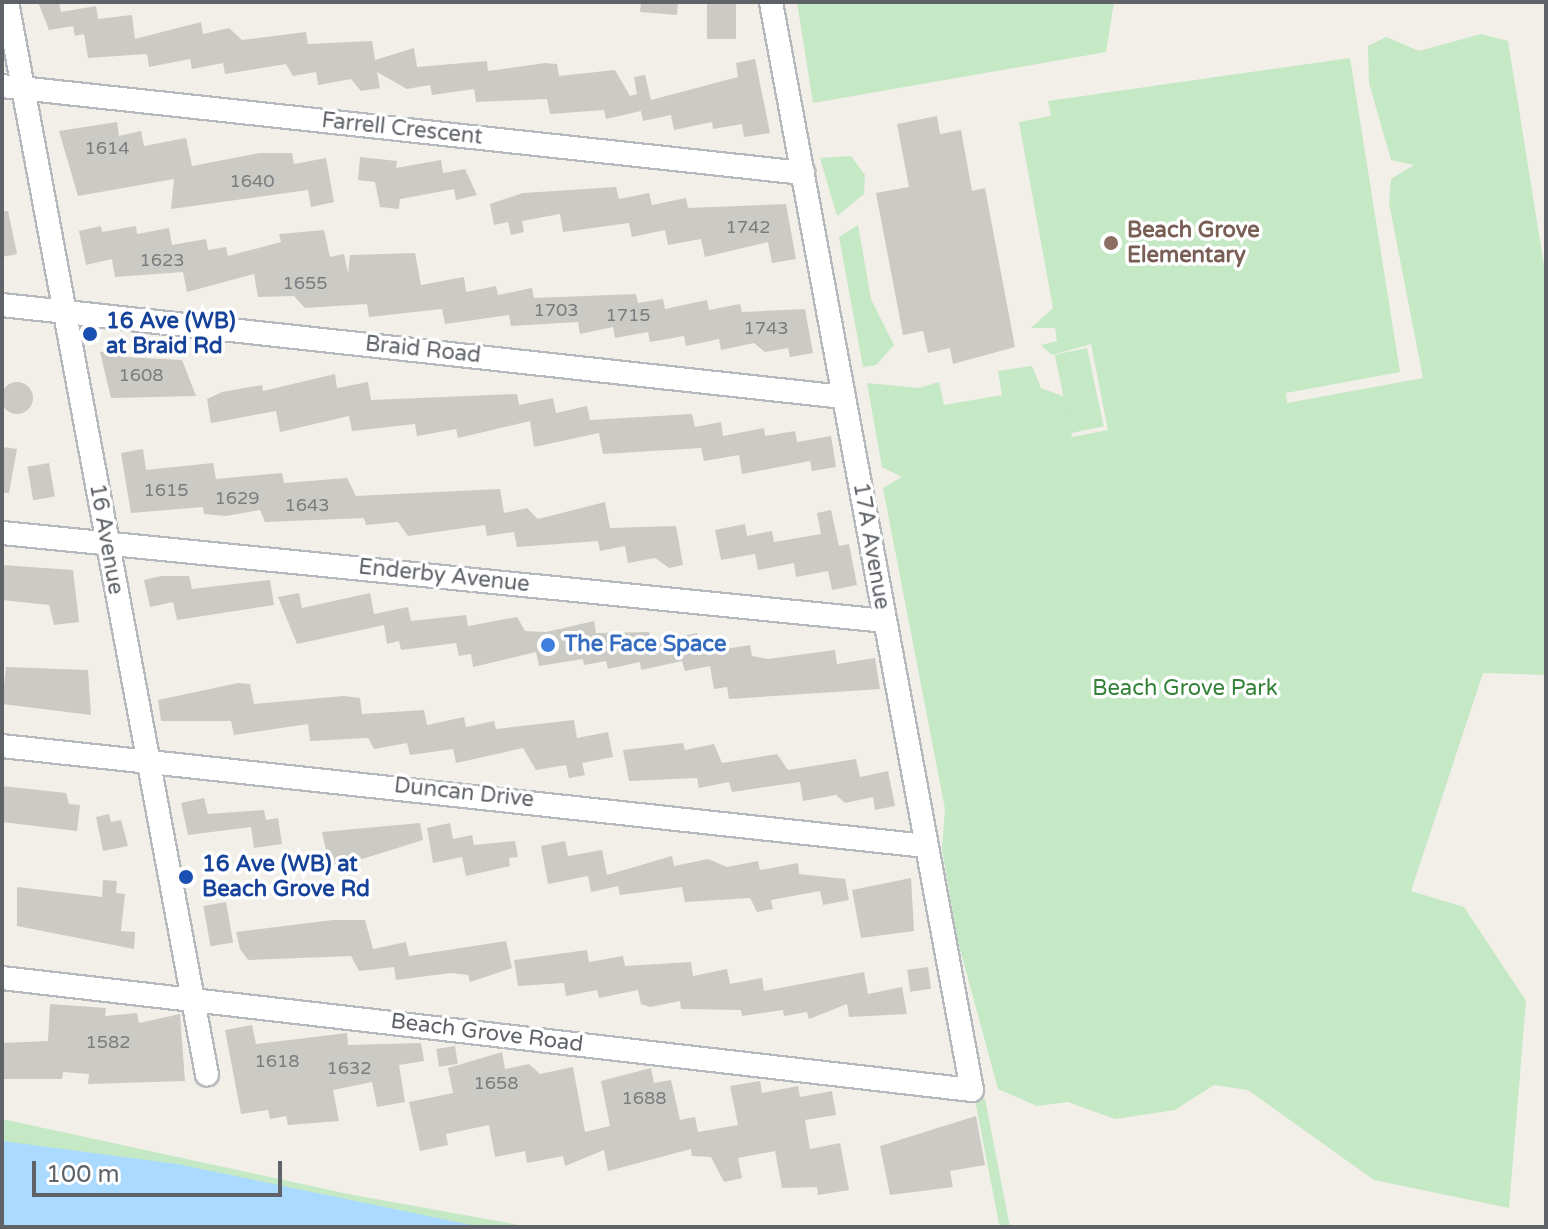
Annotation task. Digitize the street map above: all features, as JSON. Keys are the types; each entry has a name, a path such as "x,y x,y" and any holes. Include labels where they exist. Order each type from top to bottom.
{"street":[{"name":"16 Avenue","path":"7,2 12,87 64,311 190,998 207,1075"},
{"name":"17A Avenue","path":"771,2 972,1090"},
{"name":"Farrell Crescent","path":"12,87 803,173"},
{"name":"Braid Road","path":"2,305 844,397"},
{"name":"Enderby Avenue","path":"2,533 885,621"},
{"name":"Duncan Drive","path":"2,746 146,759 925,846"},
{"name":"Beach Grove Road","path":"2,978 972,1090"}],"green space":[{"path":"797,2 1114,2 1106,52 813,103"},
{"name":"Beach Grove Park","path":"1481,34 1508,41 1546,278 1546,675 1483,673 1411,891 1464,907 1526,1001 1509,1208 1374,1180 1248,1090 1214,1085 1175,1110 1115,1119 1068,1102 1037,1106 998,1089 957,938 942,849 945,809 883,488 902,477 882,467 867,383 919,388 939,382 944,405 1002,395 998,371 1032,366 1041,388 1065,397 1072,437 1108,430 1091,344 1052,355 1041,345 1057,341 1055,328 1031,328 1053,308 1019,122 1051,116 1048,101 1350,58 1400,372 1286,393 1287,403 1423,378 1389,203 1391,179 1414,165 1391,160 1369,83 1368,46 1386,37 1419,51"},
{"path":"851,156 865,175 864,194 837,216 820,158"},
{"path":"858,225 871,299 894,345 876,365 863,367 839,237"},
{"path":"1087,348 1104,426 1071,433 1055,355"},
{"path":"985,1099 1010,1227 1000,1227 975,1101"},
{"path":"2,1119 348,1194 530,1227 2,1227"}],"water":[{"path":"2,1141 177,1164 481,1227 2,1227"}],"building":[{"path":"38,2 59,2 61,12 96,6 98,19 132,15 135,39 201,22 203,34 229,28 242,40 306,32 308,44 372,41 375,60 414,48 417,67 487,61 488,71 557,64 559,76 615,70 630,96 637,94 634,77 645,75 651,100 738,77 736,63 755,59 770,133 744,137 742,124 713,129 712,122 674,130 671,115 643,121 641,111 606,119 604,110 550,114 547,99 476,102 474,89 432,95 430,85 407,89 377,72 380,88 361,91 351,79 318,85 316,72 293,76 286,64 225,74 223,63 192,69 190,59 149,67 147,54 88,58 84,34 75,36 73,26 49,30"},
{"path":"641,2 678,2 677,15 640,12"},
{"path":"707,2 736,2 736,39 707,39"},
{"path":"937,116 940,134 961,130 972,191 985,188 1015,347 953,364 950,348 928,353 923,331 903,335 876,193 909,187 897,124"},
{"path":"117,122 119,136 141,131 144,146 186,138 192,166 260,153 292,153 294,164 326,158 334,202 311,207 308,190 171,209 174,179 78,196 59,131"},
{"path":"360,157 397,161 396,168 441,160 443,173 465,169 477,195 456,200 454,189 400,199 399,209 380,207 375,182 358,180"},
{"path":"616,187 619,199 649,193 652,205 686,198 688,208 786,204 796,259 772,263 768,242 705,257 701,239 668,245 665,230 632,237 629,223 563,232 560,214 522,221 524,232 511,235 508,222 494,225 490,204 523,193"},
{"path":"2,211 8,211 17,254 2,257"},
{"path":"101,226 102,232 136,226 137,234 169,228 172,245 206,239 208,250 226,247 228,256 281,242 279,234 324,230 330,257 344,254 348,273 350,255 415,253 421,285 464,277 466,292 496,286 498,295 532,288 534,298 636,294 638,303 663,299 665,309 707,300 709,310 740,304 742,312 805,309 813,353 790,357 788,348 765,352 754,343 721,350 719,339 686,346 684,336 650,342 648,332 615,338 613,327 580,334 578,322 511,326 509,315 445,324 442,309 369,317 367,304 305,308 294,296 258,297 254,274 187,292 183,272 115,277 112,259 86,265 79,231"},
{"path":"122,348 123,357 182,360 196,396 111,398 100,352"},
{"path":"335,374 337,388 368,382 371,400 517,394 519,405 553,398 556,413 587,406 590,420 692,414 695,427 721,422 723,436 764,428 765,436 795,431 797,442 831,436 836,467 812,471 810,461 742,474 739,455 704,461 701,448 603,454 599,433 534,447 530,421 458,438 456,429 417,436 415,424 352,431 349,416 280,432 276,411 211,423 207,399 222,392 262,385 263,391"},
{"path":"17,382 28,387 33,398 28,409 17,414 6,409 1,398 6,387"},
{"path":"2,447 17,449 9,493 2,493"},
{"path":"143,449 146,470 213,463 216,479 282,473 284,483 347,478 356,496 500,489 504,513 527,508 538,519 605,502 610,528 676,526 683,565 669,568 655,558 628,563 625,546 600,551 598,541 517,547 514,532 487,536 485,525 408,536 398,522 366,525 364,518 265,522 260,510 226,516 204,514 203,507 131,513 121,453"},
{"path":"49,463 55,496 33,500 27,467"},
{"path":"831,510 839,546 849,544 857,585 832,590 828,571 796,577 794,563 758,570 755,554 721,560 715,530 745,524 747,536 772,531 774,542 821,534 817,513"},
{"path":"2,565 73,570 79,622 54,625 49,605 2,600"},
{"path":"161,576 189,576 192,589 270,580 274,605 177,620 173,602 150,607 144,580"},
{"path":"299,593 302,608 370,593 374,614 408,607 411,621 466,615 468,626 517,617 525,631 546,632 594,621 596,633 649,632 651,642 697,633 701,653 750,645 752,656 768,659 835,650 837,664 875,658 880,689 729,699 727,687 714,689 710,666 685,671 682,661 641,670 640,662 608,669 606,661 584,665 583,659 539,666 536,652 473,667 471,654 459,656 456,643 401,650 399,641 387,644 384,625 297,644 278,597"},
{"path":"6,667 88,670 91,715 2,704"},
{"path":"238,683 250,684 254,704 344,696 360,698 362,714 424,710 427,725 464,717 466,727 494,721 496,729 574,720 577,738 608,732 613,757 582,763 585,775 569,778 566,765 536,770 523,748 456,763 453,749 410,755 407,743 374,749 368,738 310,741 308,724 234,735 231,721 161,721 158,700"},
{"path":"683,743 685,750 714,744 722,763 777,754 788,770 856,759 860,777 888,771 895,806 875,810 873,797 845,803 836,795 803,801 800,782 732,792 729,782 699,788 697,778 629,781 623,750"},
{"path":"2,786 66,793 69,804 80,805 77,831 2,822"},
{"path":"204,798 208,814 264,810 266,820 278,818 282,844 254,848 251,827 188,835 181,803"},
{"path":"109,814 111,822 121,820 128,846 103,851 96,817"},
{"path":"420,823 423,840 330,869 322,832"},
{"path":"450,823 453,839 472,835 474,845 515,841 518,857 509,858 510,866 466,876 462,857 433,863 427,828"},
{"path":"565,841 568,856 602,850 607,875 672,856 674,866 708,859 727,867 758,861 760,870 798,863 799,874 845,879 849,900 823,905 820,891 771,900 773,909 757,912 750,898 685,902 682,887 620,895 618,886 591,892 588,876 548,884 541,846"},
{"path":"911,878 914,931 861,938 852,890"},
{"path":"103,880 117,881 116,893 125,894 121,931 135,932 134,949 17,926 17,887 102,897"},
{"path":"226,902 233,942 210,946 203,906"},
{"path":"333,920 365,920 373,949 406,942 409,956 506,941 512,968 470,982 468,975 451,973 396,980 394,967 359,971 351,956 248,960 240,949 236,932"},
{"path":"587,950 589,962 623,956 625,966 691,962 693,976 727,969 730,984 762,978 764,991 864,972 868,994 902,987 907,1014 849,1017 847,1004 809,1019 807,1012 784,1016 783,1010 742,1016 741,1010 681,1009 680,1001 650,1007 641,1004 638,990 599,998 597,990 566,996 564,983 518,986 514,960"},
{"path":"928,967 931,989 910,992 907,970"},
{"path":"50,1004 106,1008 105,1016 137,1013 139,1023 180,1014 185,1081 88,1084 89,1074 63,1072 62,1079 2,1079 3,1043 48,1041"},
{"path":"252,1025 256,1044 347,1033 348,1045 421,1043 424,1061 399,1065 405,1102 377,1107 372,1082 333,1090 339,1121 288,1125 286,1116 270,1119 268,1110 241,1114 225,1030"},
{"path":"455,1046 458,1064 439,1067 436,1049"},
{"path":"502,1052 505,1069 529,1064 540,1074 573,1067 585,1132 610,1126 601,1081 651,1068 654,1083 671,1080 680,1120 695,1117 698,1132 738,1125 730,1086 760,1081 762,1093 798,1086 800,1097 832,1091 836,1115 805,1120 810,1149 840,1143 849,1190 818,1195 817,1187 782,1188 775,1151 738,1158 742,1178 724,1182 711,1157 692,1156 691,1149 608,1171 604,1150 565,1166 563,1156 527,1163 525,1151 495,1157 489,1125 446,1134 448,1145 420,1151 409,1102 453,1093 448,1068"},
{"path":"976,1116 985,1165 950,1171 953,1187 890,1195 880,1146"}],"place":[{"name":"Beach Grove Elementary","path":"1111,243"},
{"name":"16 Ave (WB) at Braid Rd","path":"90,334"},
{"name":"The Face Space","path":"548,645"},
{"name":"16 Ave (WB) at Beach Grove Rd","path":"186,877"}]}
